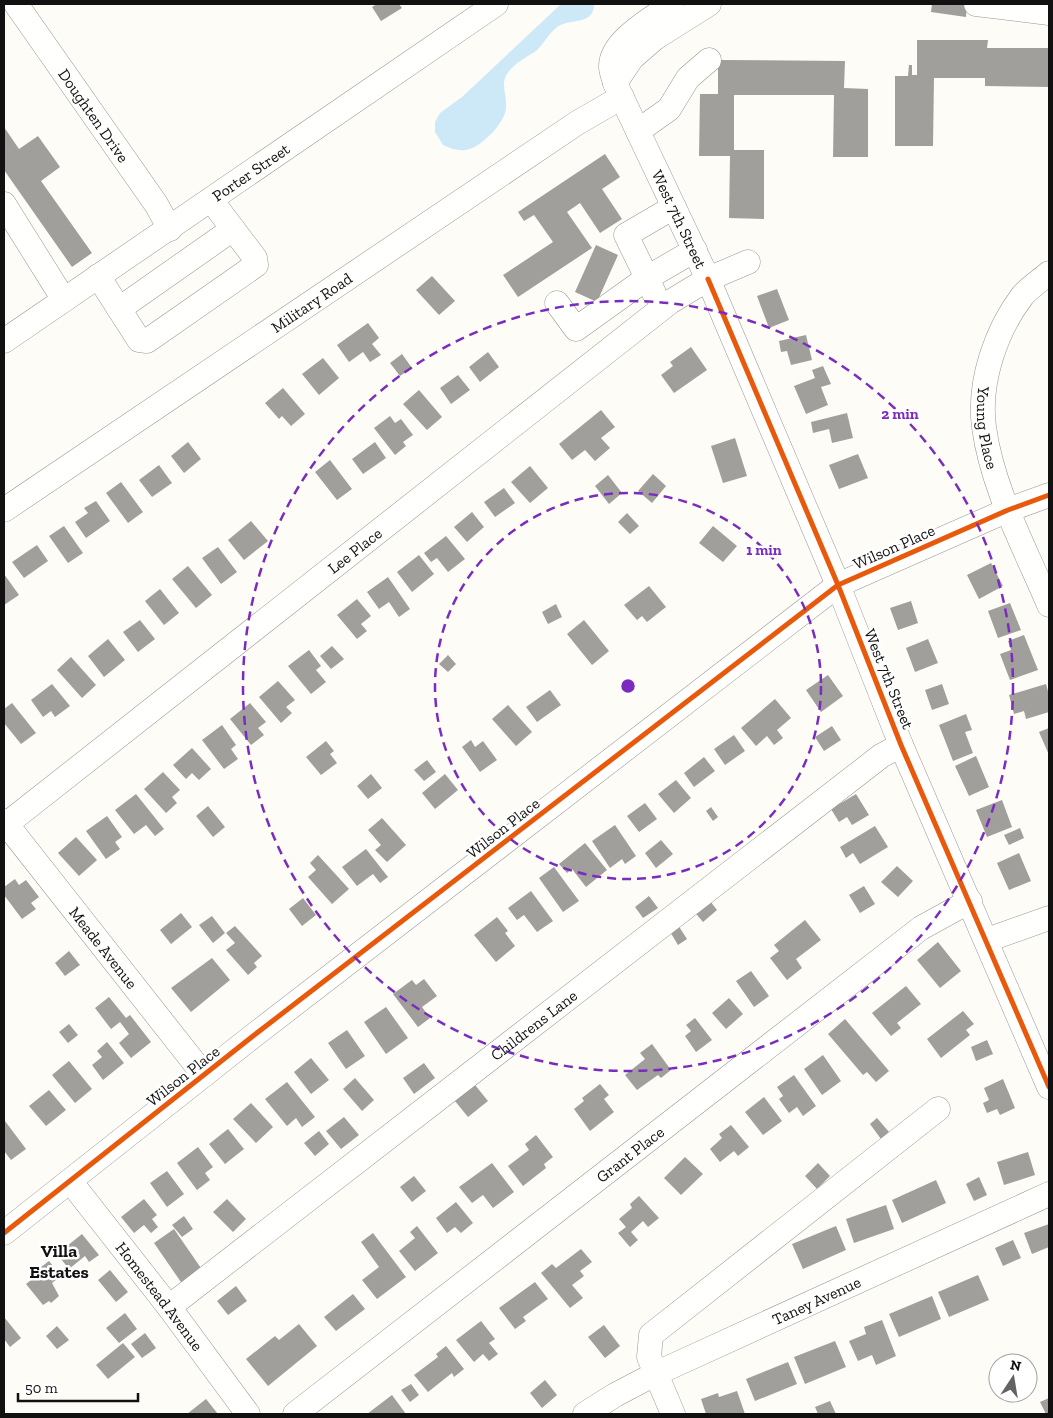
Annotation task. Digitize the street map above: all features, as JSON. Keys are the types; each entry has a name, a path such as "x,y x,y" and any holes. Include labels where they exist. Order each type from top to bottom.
{"street":[{"name":"Doughten Drive","path":"16,4 156,204 170,229"},
{"name":"Porter Street","path":"4,341 496,4"},
{"path":"619,90 611,67 614,54 624,39 672,4"},
{"path":"619,90 632,58 655,38 709,4"},
{"path":"976,4 1049,13"},
{"path":"638,130 669,109 688,78 709,60"},
{"name":"West 7th Street","path":"619,90 708,279 838,585 901,745 1049,1087"},
{"name":"Military Road","path":"4,510 577,123 619,90"},
{"path":"98,276 139,340 147,341 256,265 255,258 212,200"},
{"path":"4,204 64,300"},
{"path":"662,308 626,235 674,207"},
{"path":"119,309 233,229"},
{"path":"557,303 576,329 647,278 695,250"},
{"name":"Lee Place","path":"5,824 662,308 708,279 748,262"},
{"name":"Young Place","path":"1049,273 1024,294 1005,323 992,355 984,390 984,426 991,459 1008,510 1049,604"},
{"name":"Wilson Place","path":"4,1233 204,1075 838,585 1008,510 1049,495"},
{"name":"Childrens Lane","path":"169,1308 881,756 901,745"},
{"name":"Meade Avenue","path":"5,824 204,1075"},
{"name":"Grant Place","path":"295,1414 921,928 970,901"},
{"path":"987,940 1049,918"},
{"path":"673,1414 649,1357 651,1335 938,1109"},
{"name":"Homestead Avenue","path":"70,1181 169,1308 248,1414"},
{"name":"Taney Avenue","path":"585,1414 615,1395 655,1374 1049,1194"}],"water":[{"path":"561,4 594,4 590,16 556,28 536,51 509,71 504,81 505,114 488,137 477,145 465,150 453,149 443,145 435,132 435,122 440,113 462,97"}],"building":[{"path":"377,4 399,4 402,8 381,21 372,7"},
{"path":"932,4 967,4 966,17 931,12"},
{"path":"917,40 988,40 987,48 1049,48 1049,87 985,86 985,78 934,78 933,146 895,146 895,76 908,76 909,65 912,65 912,75 917,75"},
{"path":"718,60 845,61 844,88 868,89 868,157 833,157 834,95 734,95 734,150 764,150 764,219 729,218 730,156 699,156 700,94 718,94"},
{"path":"4,127 19,149 38,136 60,167 41,181 92,253 72,267 4,170"},
{"path":"605,154 620,177 602,189 622,219 600,233 580,203 567,212 592,248 518,297 503,275 553,242 534,215 524,221 518,212"},
{"path":"596,245 618,255 597,302 575,292"},
{"path":"432,276 455,301 439,315 416,290"},
{"path":"777,289 789,320 769,328 757,296"},
{"path":"368,323 379,338 372,344 381,355 370,362 363,352 349,362 337,345"},
{"path":"806,335 812,360 791,365 787,351 781,352 779,341"},
{"path":"691,347 707,370 674,393 661,375 673,366 670,362"},
{"path":"488,352 499,367 480,382 469,367"},
{"path":"402,354 412,368 400,376 390,363"},
{"path":"323,358 339,378 319,395 302,374"},
{"path":"823,366 831,384 821,387 828,405 806,414 794,386 815,378 812,370"},
{"path":"458,375 470,390 451,404 440,388"},
{"path":"283,388 305,414 291,426 282,416 279,419 265,403"},
{"path":"419,390 442,417 427,430 403,404"},
{"path":"601,410 615,427 601,438 610,448 595,461 585,450 572,460 559,444"},
{"path":"847,413 853,438 832,443 829,429 813,433 811,422"},
{"path":"390,416 395,423 401,419 413,435 403,442 406,446 395,455 374,428"},
{"path":"735,438 747,476 723,483 711,446"},
{"path":"188,442 201,459 184,473 171,456"},
{"path":"375,442 386,458 363,474 352,459"},
{"path":"858,454 868,478 839,489 829,465"},
{"path":"330,460 352,489 337,500 315,472"},
{"path":"159,465 172,483 152,497 139,480"},
{"path":"530,466 548,488 530,503 511,482"},
{"path":"653,474 666,486 652,503 638,491"},
{"path":"608,475 622,493 609,504 595,486"},
{"path":"121,482 143,512 128,523 106,493"},
{"path":"504,488 515,503 495,517 484,502"},
{"path":"96,501 110,521 86,538 75,522 88,513 84,508"},
{"path":"472,512 484,527 467,542 454,527"},
{"path":"627,513 639,526 630,534 618,522"},
{"path":"251,521 268,541 244,560 228,540"},
{"path":"64,526 83,553 68,563 49,536"},
{"path":"713,526 737,546 723,562 699,543"},
{"path":"446,536 465,559 448,572 437,558 431,562 424,553"},
{"path":"37,545 48,561 24,578 12,562"},
{"path":"218,547 237,572 221,584 202,558"},
{"path":"419,555 434,574 412,592 397,572"},
{"path":"991,563 1003,586 979,599 967,575"},
{"path":"188,566 212,595 196,608 172,579"},
{"path":"4,574 19,595 4,605"},
{"path":"388,577 410,609 399,617 389,602 379,609 367,592"},
{"path":"649,586 666,607 647,622 642,616 637,620 624,605"},
{"path":"160,589 179,613 164,625 145,601"},
{"path":"357,599 371,616 361,624 367,631 357,639 337,615"},
{"path":"911,601 918,623 898,630 890,608"},
{"path":"1010,603 1021,630 998,638 988,611"},
{"path":"556,604 562,617 548,624 542,612"},
{"path":"140,620 155,639 138,652 123,632"},
{"path":"584,620 609,651 592,665 567,634"},
{"path":"1024,635 1038,670 1010,680 1000,654 1011,650 1008,641"},
{"path":"108,639 125,660 104,677 88,656"},
{"path":"928,639 938,663 915,672 906,648"},
{"path":"332,646 344,659 331,669 320,656"},
{"path":"309,650 321,666 316,670 326,682 311,694 288,666"},
{"path":"448,655 456,664 448,672 439,664"},
{"path":"71,657 96,685 82,698 57,670"},
{"path":"828,675 843,696 821,712 806,690"},
{"path":"278,681 295,700 286,707 292,713 281,723 259,697"},
{"path":"52,684 70,706 55,717 51,711 43,717 31,700"},
{"path":"942,684 949,704 932,710 925,690"},
{"path":"1046,684 1049,695 1049,712 1026,719 1024,711 1014,714 1009,695"},
{"path":"550,690 561,705 537,722 526,707"},
{"path":"775,699 791,718 777,730 783,738 774,745 767,736 756,746 741,728"},
{"path":"12,703 36,733 21,744 4,723 4,709"},
{"path":"250,703 266,722 258,728 264,735 251,745 230,719"},
{"path":"508,705 532,732 516,746 492,719"},
{"path":"966,714 972,730 965,732 973,753 953,761 939,725"},
{"path":"222,725 236,745 231,749 238,759 224,769 202,740"},
{"path":"832,726 841,740 824,751 815,737"},
{"path":"1049,728 1049,755 1039,732"},
{"path":"734,735 745,751 725,765 714,749"},
{"path":"471,740 475,747 483,741 497,760 480,772 462,747"},
{"path":"326,741 334,751 330,754 337,763 321,775 306,757"},
{"path":"192,748 211,769 199,780 192,773 186,779 173,765"},
{"path":"976,756 989,787 969,796 955,766"},
{"path":"704,757 715,771 694,787 684,773"},
{"path":"427,760 436,772 424,781 414,770"},
{"path":"163,772 180,790 172,797 177,803 166,813 144,789"},
{"path":"371,774 382,788 368,799 357,786"},
{"path":"445,774 458,790 435,809 422,793"},
{"path":"676,780 691,798 674,813 658,794"},
{"path":"136,794 164,829 155,836 146,825 134,834 115,810"},
{"path":"856,794 869,815 852,825 847,817 839,822 831,809"},
{"path":"1002,800 1012,827 987,837 976,810"},
{"path":"645,803 657,819 639,832 627,816"},
{"path":"208,806 225,827 213,837 196,816"},
{"path":"711,807 718,817 713,821 706,811"},
{"path":"107,816 122,837 115,842 120,849 106,859 86,831"},
{"path":"382,818 406,845 387,862 375,850 381,845 368,830"},
{"path":"615,825 636,856 625,864 622,859 610,868 592,841"},
{"path":"875,826 888,847 860,864 853,853 846,858 840,847"},
{"path":"1020,828 1024,838 1009,845 1004,835"},
{"path":"76,837 97,860 79,876 58,853"},
{"path":"661,840 673,854 656,868 645,853"},
{"path":"585,843 607,870 586,887 572,869 567,873 559,864"},
{"path":"366,849 388,877 380,883 373,874 357,886 342,867"},
{"path":"1019,853 1031,881 1009,890 997,863"},
{"path":"318,855 349,889 332,904 308,877 316,870 310,863"},
{"path":"897,866 913,881 898,897 881,882"},
{"path":"554,867 579,901 563,912 539,878"},
{"path":"15,879 19,885 26,880 39,897 31,903 36,909 22,919 4,895 4,887"},
{"path":"864,886 875,904 860,913 849,895"},
{"path":"531,891 553,921 537,932 524,915 517,920 508,908"},
{"path":"649,896 658,908 643,918 635,907"},
{"path":"707,897 717,910 703,922 692,909"},
{"path":"303,898 316,915 302,926 289,909"},
{"path":"181,913 192,927 171,944 160,930"},
{"path":"212,916 225,933 213,943 199,925"},
{"path":"497,917 508,931 505,933 515,946 496,962 474,935"},
{"path":"805,920 821,940 796,959 802,968 787,980 770,958 779,951 774,945"},
{"path":"678,925 687,939 678,945 669,930"},
{"path":"235,926 262,956 254,963 257,967 248,975 226,950 235,943 226,933"},
{"path":"938,942 961,971 940,988 917,960"},
{"path":"69,951 80,965 65,976 55,963"},
{"path":"212,958 230,980 191,1012 171,988"},
{"path":"751,971 769,996 754,1007 736,981"},
{"path":"424,979 437,996 422,1007 430,1018 418,1027 393,994 412,980 416,985"},
{"path":"906,986 921,1004 897,1023 901,1028 891,1036 872,1013"},
{"path":"109,997 126,1018 130,1015 151,1042 131,1058 119,1043 129,1034 120,1022 111,1029 95,1008"},
{"path":"729,998 743,1014 726,1029 712,1013"},
{"path":"386,1007 408,1038 386,1054 364,1022"},
{"path":"963,1011 974,1024 966,1030 970,1035 941,1058 927,1039"},
{"path":"695,1018 712,1040 696,1052 685,1036 691,1031 686,1025"},
{"path":"845,1019 889,1071 876,1082 867,1072 863,1075 828,1034"},
{"path":"69,1024 78,1035 68,1043 59,1032"},
{"path":"347,1030 365,1056 346,1069 328,1043"},
{"path":"987,1040 993,1054 976,1061 971,1047"},
{"path":"107,1042 124,1063 103,1080 92,1065 102,1057 97,1051"},
{"path":"652,1044 671,1070 661,1078 658,1075 637,1090 625,1075 645,1059 640,1053"},
{"path":"823,1055 841,1081 822,1095 804,1069"},
{"path":"311,1058 329,1080 311,1094 294,1072"},
{"path":"69,1061 92,1089 75,1103 52,1075"},
{"path":"424,1063 435,1078 414,1094 403,1078"},
{"path":"794,1075 816,1106 803,1116 797,1107 789,1113 779,1099 783,1096 777,1087"},
{"path":"355,1078 374,1100 362,1111 343,1089"},
{"path":"1003,1079 1015,1108 1000,1115 997,1109 987,1113 983,1103 989,1100 984,1088"},
{"path":"287,1082 315,1117 302,1127 296,1118 287,1126 265,1099"},
{"path":"600,1084 609,1095 604,1099 614,1112 590,1131 574,1109 584,1101 582,1098"},
{"path":"475,1085 488,1101 468,1117 455,1101"},
{"path":"49,1090 66,1110 46,1126 29,1106"},
{"path":"764,1097 782,1121 763,1135 745,1112"},
{"path":"251,1103 273,1127 256,1143 233,1119"},
{"path":"344,1117 359,1135 341,1149 326,1131"},
{"path":"877,1118 889,1132 881,1139 870,1124"},
{"path":"5,1121 26,1149 11,1160 4,1151"},
{"path":"731,1125 749,1147 738,1156 734,1151 720,1162 710,1149 722,1138 719,1134"},
{"path":"228,1129 244,1149 225,1164 209,1144"},
{"path":"319,1131 329,1144 315,1156 304,1143"},
{"path":"536,1135 553,1157 544,1164 546,1168 523,1186 508,1166 529,1150 525,1144"},
{"path":"198,1147 213,1167 205,1173 210,1180 197,1190 177,1163"},
{"path":"1028,1152 1035,1175 1004,1185 997,1162"},
{"path":"685,1157 703,1174 681,1195 664,1178"},
{"path":"492,1163 514,1192 493,1208 483,1195 472,1203 459,1187"},
{"path":"818,1163 830,1176 817,1189 805,1176"},
{"path":"167,1171 184,1194 167,1207 150,1183"},
{"path":"414,1176 426,1191 412,1202 400,1187"},
{"path":"979,1177 987,1195 974,1201 966,1184"},
{"path":"936,1180 946,1203 902,1223 892,1200"},
{"path":"639,1196 659,1218 648,1227 643,1221 631,1232 638,1240 630,1247 618,1233 626,1227 619,1219 632,1208 630,1204"},
{"path":"144,1199 157,1215 152,1219 158,1227 151,1233 144,1225 134,1233 121,1217"},
{"path":"227,1199 246,1219 233,1232 213,1212"},
{"path":"456,1202 473,1223 461,1233 455,1227 447,1233 436,1218"},
{"path":"886,1205 894,1229 854,1243 846,1219"},
{"path":"184,1216 193,1229 182,1237 172,1225"},
{"path":"1049,1224 1049,1247 1032,1254 1024,1233"},
{"path":"417,1226 438,1253 415,1271 399,1251 415,1238 410,1232"},
{"path":"836,1226 846,1250 803,1269 792,1244"},
{"path":"174,1229 203,1271 183,1285 154,1243"},
{"path":"373,1233 406,1277 377,1299 362,1280 379,1267 361,1242"},
{"path":"82,1234 99,1255 89,1262 85,1256 69,1269 57,1254"},
{"path":"1013,1240 1021,1258 1003,1266 995,1248"},
{"path":"581,1249 592,1262 580,1271 584,1276 572,1285 583,1298 570,1308 541,1273 552,1264 556,1268"},
{"path":"49,1261 61,1276 52,1283 59,1296 51,1303 49,1301 43,1305 26,1284 40,1273 37,1270"},
{"path":"110,1270 128,1292 116,1302 98,1280"},
{"path":"978,1275 989,1300 949,1317 938,1292"},
{"path":"535,1282 548,1299 523,1317 526,1321 515,1329 499,1308"},
{"path":"236,1286 247,1301 228,1315 217,1301"},
{"path":"353,1294 365,1309 336,1331 324,1317"},
{"path":"932,1296 941,1319 899,1337 889,1314"},
{"path":"125,1313 137,1329 119,1343 106,1328"},
{"path":"4,1317 21,1338 10,1347 4,1339"},
{"path":"882,1320 896,1356 876,1365 872,1355 858,1361 849,1341 866,1334 864,1327"},
{"path":"481,1321 495,1339 489,1343 498,1354 489,1361 483,1354 474,1362 456,1340"},
{"path":"299,1324 317,1346 268,1386 246,1359 275,1336 279,1340"},
{"path":"604,1325 620,1346 605,1358 588,1337"},
{"path":"57,1326 69,1340 57,1349 46,1336"},
{"path":"145,1333 156,1348 142,1358 131,1344"},
{"path":"835,1341 846,1367 805,1384 794,1357"},
{"path":"123,1343 135,1357 108,1379 96,1365"},
{"path":"446,1346 464,1369 454,1377 452,1373 428,1392 414,1375 438,1357 436,1354"},
{"path":"788,1362 797,1384 755,1401 746,1379"},
{"path":"545,1380 557,1395 542,1408 530,1393"},
{"path":"411,1384 419,1395 410,1402 401,1390"},
{"path":"737,1391 745,1414 706,1414 701,1399 718,1393 719,1397"},
{"path":"392,1395 406,1414 367,1414"},
{"path":"1049,1398 1049,1414 1046,1414 1040,1402"},
{"path":"206,1399 218,1414 187,1414"},
{"path":"830,1401 836,1414 818,1414 815,1407"}],"cycle path":[{"path":"708,279 838,585 901,745 1049,1087"},
{"path":"4,1233 253,1036 838,585 1008,510 1049,495"}],"district":[{"name":"Villa Estates","path":"59,1261"}]}
